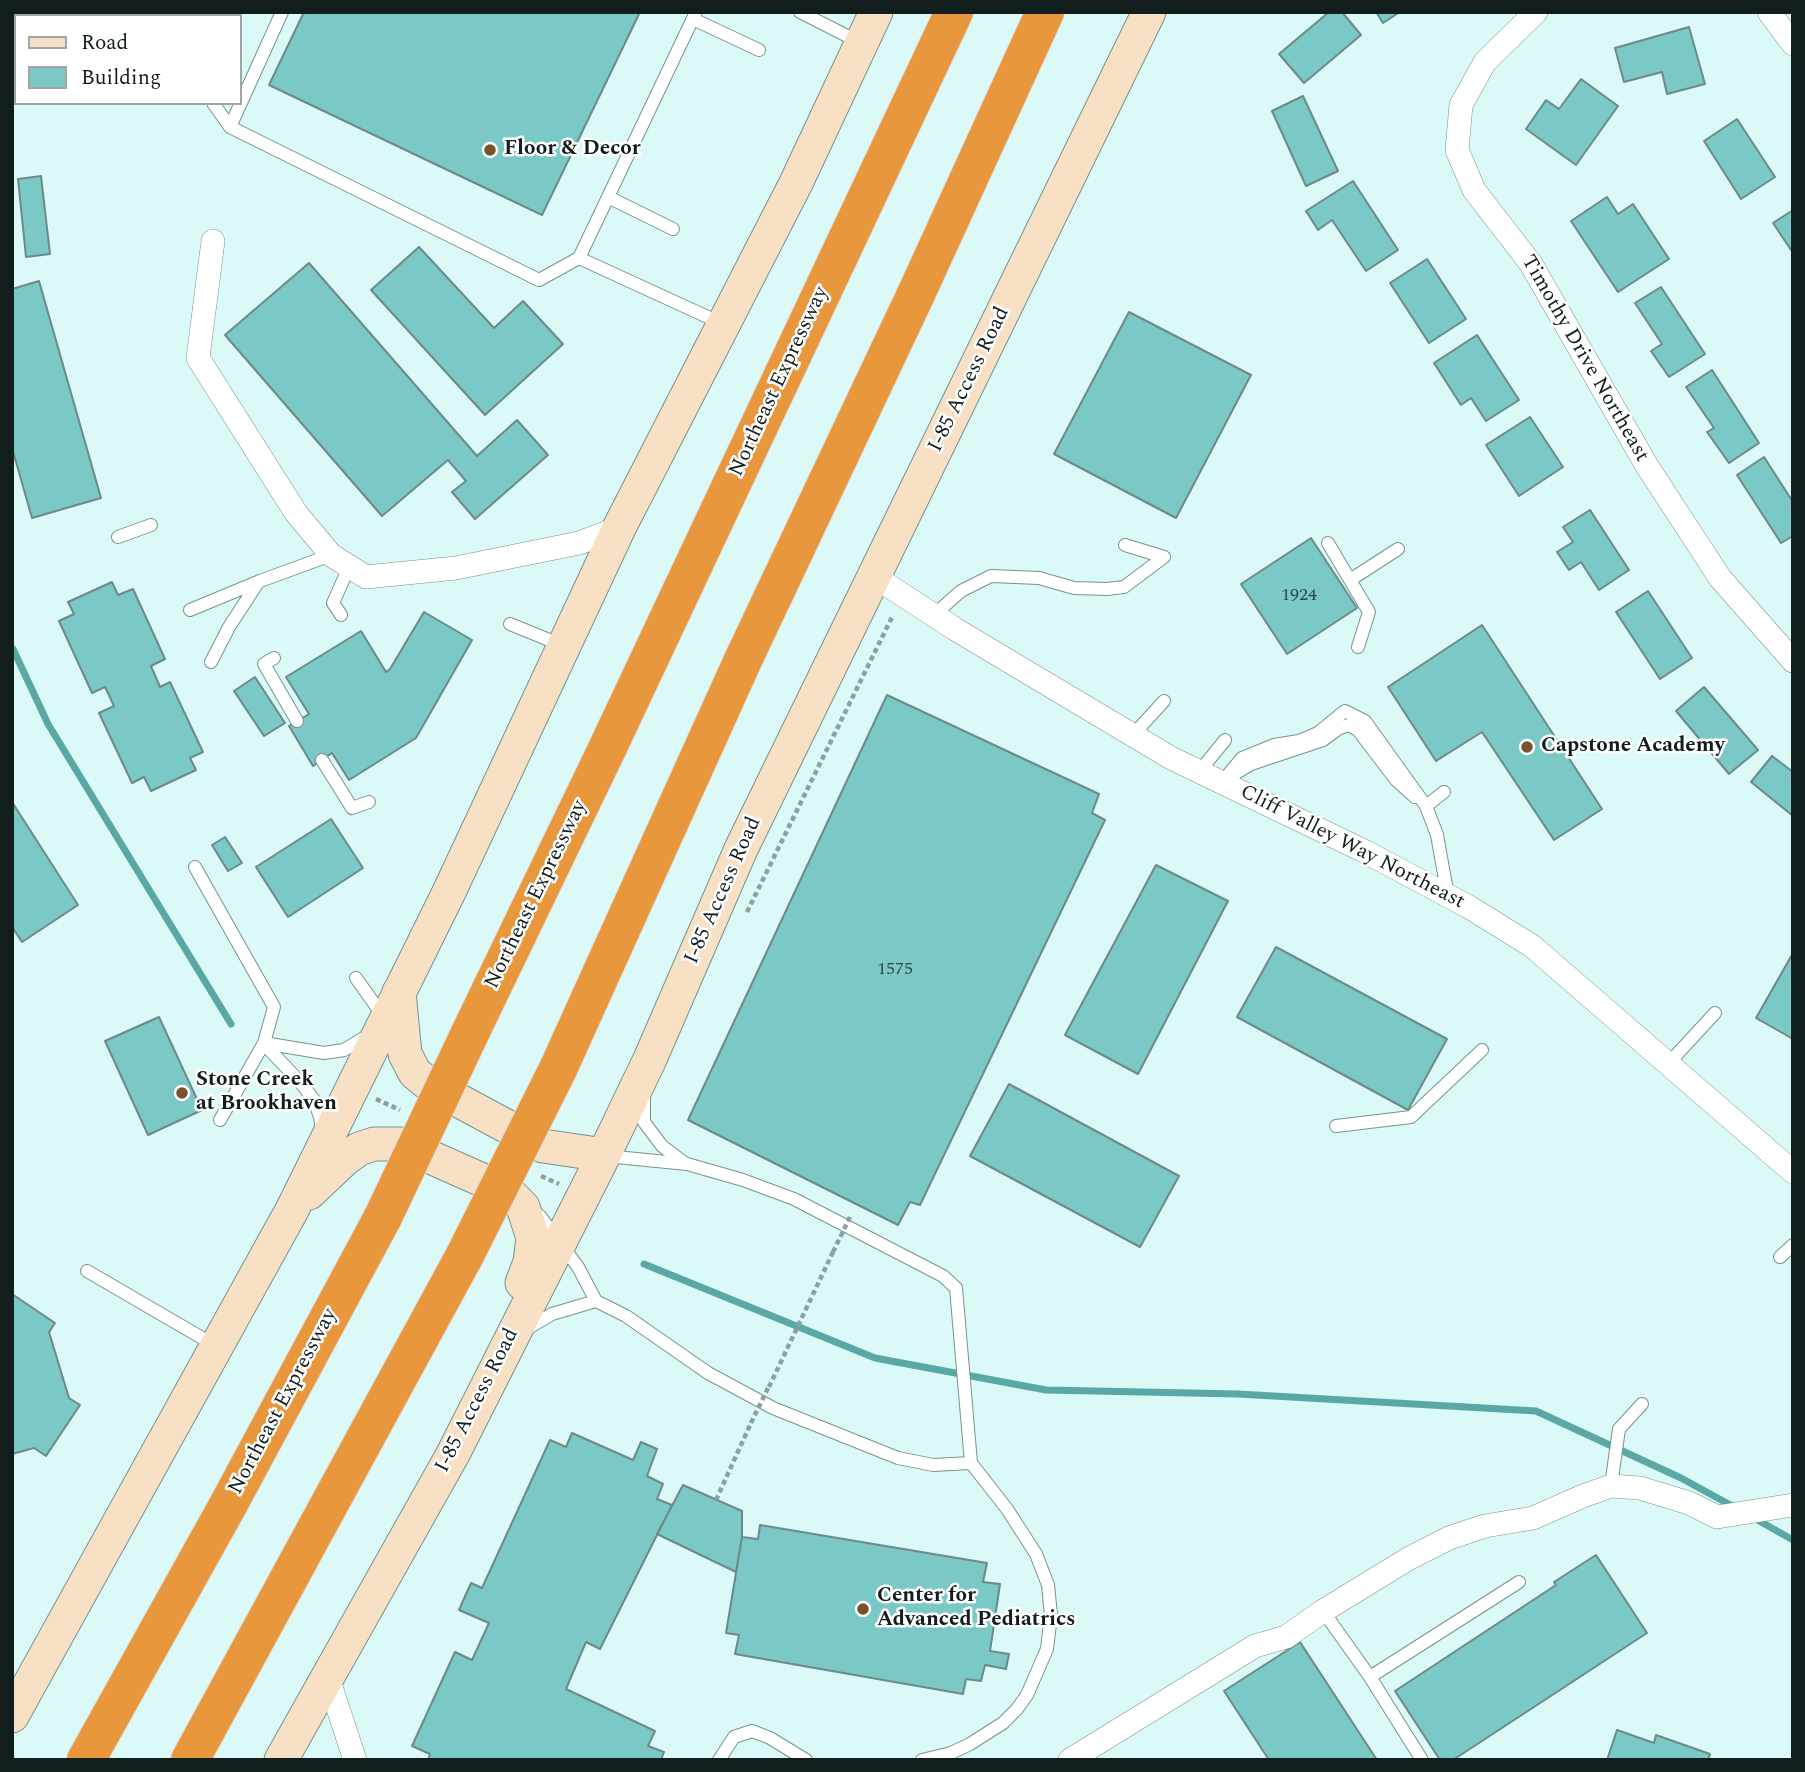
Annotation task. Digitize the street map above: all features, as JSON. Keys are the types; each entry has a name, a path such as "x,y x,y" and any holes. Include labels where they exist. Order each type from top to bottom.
{"highway":[{"name":"Northeast Expressway","path":"86,1760 227,1507 383,1217 954,12"},
{"path":"190,1760 465,1255 558,1069 743,660 916,294 1045,12"}],"main road":[{"path":"12,1716 292,1210 453,883 619,528 796,183 876,12"},
{"name":"I-85 Access Road","path":"281,1760 453,1454 604,1155 650,1059 741,849 1149,12"},
{"path":"392,1006 405,1054 415,1073 430,1085 543,1146 604,1155"},
{"path":"543,1146 573,1139 596,1124 618,1102 650,1059"},
{"path":"292,1210 345,1159 359,1149 374,1144 401,1144 507,1191 523,1207 533,1238 530,1262 453,1454"}],"street":[{"name":"Timothy Drive Northeast","path":"1536,12 1485,62 1461,105 1457,150 1474,190 1531,264 1647,466 1712,567 1793,661"},
{"path":"1769,12 1793,44"},
{"path":"213,241 198,358 296,513 340,561 366,577 456,568 579,543 619,528"},
{"name":"Cliff Valley Way Northeast","path":"875,577 1132,736 1199,772 1364,850 1532,946 1793,1172"},
{"path":"1070,1760 1255,1646 1286,1637 1408,1559 1450,1538 1485,1526 1533,1518 1611,1486 1640,1488 1689,1503 1717,1517 1793,1505"},
{"path":"328,1678 355,1760"}],"lane":[{"path":"242,100 282,12"},
{"path":"800,12 861,44"},
{"path":"214,105 230,127 539,280 579,258 694,15 759,50"},
{"path":"230,127 240,105"},
{"path":"608,197 673,229"},
{"path":"579,258 723,324"},
{"path":"118,537 151,525"},
{"path":"1328,543 1369,612 1358,647"},
{"path":"934,615 961,591 991,576 1039,578 1074,588 1107,589 1124,587 1164,557 1125,545"},
{"path":"1350,580 1398,549"},
{"path":"190,610 260,581 340,561 333,603 341,615"},
{"path":"211,662 229,627 260,581"},
{"path":"510,624 564,646"},
{"path":"274,658 264,664 298,721"},
{"path":"1132,736 1164,701"},
{"path":"1222,782 1242,758 1274,745 1299,741 1318,733 1345,711 1364,721 1426,806 1437,835 1448,896"},
{"path":"1199,772 1225,740"},
{"path":"323,760 352,808 369,802"},
{"path":"1426,806 1444,792"},
{"path":"195,867 274,1007 264,1043 220,1120"},
{"path":"264,1043 324,1053 344,1051 359,1042 392,1006 356,978"},
{"path":"1668,1064 1715,1013"},
{"path":"264,1043 302,1083 314,1100 320,1117 324,1146"},
{"path":"1336,1126 1411,1117 1482,1050"},
{"path":"650,1059 643,1098 644,1122 662,1146 687,1164"},
{"path":"604,1155 687,1164 743,1180 794,1199 938,1273 956,1288 971,1463 1007,1509 1036,1554 1048,1585 1050,1641 1027,1695 1003,1723 970,1744 922,1760"},
{"path":"523,1207 540,1216 578,1268 596,1301 626,1316 708,1373 773,1408 898,1458 933,1465 971,1463"},
{"path":"1780,1257 1793,1245"},
{"path":"87,1271 217,1346"},
{"path":"511,1339 552,1314 596,1301"},
{"path":"1611,1486 1619,1429 1642,1404"},
{"path":"1370,1677 1519,1582"},
{"path":"1323,1611 1370,1677 1422,1760"},
{"path":"719,1760 734,1737 752,1731 770,1738 806,1760"}],"path":[{"path":"716,1500 850,1217"}],"building":[{"name":"Floor & Decor","path":"304,12 640,12 542,215 269,85"},
{"path":"1329,12 1342,12 1361,35 1304,83 1279,54"},
{"path":"1376,12 1400,12 1383,23"},
{"path":"1689,27 1705,84 1667,94 1662,72 1624,82 1615,48"},
{"path":"1581,79 1618,106 1576,165 1526,129 1546,100 1559,109"},
{"path":"1303,96 1338,171 1306,186 1272,111"},
{"path":"1737,119 1775,177 1741,199 1704,141"},
{"path":"41,176 50,254 26,257 18,179"},
{"path":"1353,181 1398,250 1366,271 1332,220 1318,230 1306,211"},
{"path":"1607,197 1618,214 1633,204 1669,259 1618,292 1571,221"},
{"path":"1793,210 1793,253 1773,223"},
{"path":"419,247 494,328 523,301 563,344 485,415 371,290"},
{"path":"1427,259 1466,319 1429,343 1390,283"},
{"path":"309,263 477,456 517,420 548,455 475,519 452,492 466,481 448,460 382,516 225,335"},
{"path":"39,281 101,498 32,518 12,448 12,289"},
{"path":"1661,287 1705,354 1669,377 1651,351 1662,344 1635,303"},
{"path":"1129,312 1251,375 1176,518 1054,454"},
{"path":"1477,335 1519,400 1486,421 1471,398 1461,405 1434,363"},
{"path":"1712,370 1759,443 1729,463 1707,432 1714,428 1686,387"},
{"path":"1530,417 1563,467 1519,496 1486,445"},
{"path":"1764,457 1793,502 1793,536 1781,543 1737,475"},
{"path":"1590,510 1629,570 1599,590 1581,562 1569,570 1557,552 1573,542 1563,527"},
{"path":"1311,538 1357,608 1287,654 1241,584"},
{"path":"112,582 118,595 133,589 165,659 151,666 160,687 170,682 203,752 190,758 196,770 151,791 144,777 132,783 99,713 114,706 105,687 92,693 59,621 74,614 68,602"},
{"path":"1648,591 1692,658 1660,679 1616,612"},
{"path":"424,612 472,640 416,738 349,780 332,753 313,766 289,726 309,714 286,677 361,631 386,672"},
{"name":"Capstone Academy","path":"1482,625 1602,809 1554,840 1482,732 1436,761 1388,687"},
{"path":"255,677 285,723 264,736 234,691"},
{"path":"1704,687 1758,750 1729,774 1676,711"},
{"path":"887,695 1099,794 1092,813 1105,820 920,1205 910,1202 898,1225 688,1120"},
{"path":"1772,756 1793,772 1793,816 1751,782"},
{"path":"12,802 78,905 22,942 12,927"},
{"path":"331,819 363,868 288,917 256,867"},
{"path":"225,837 242,863 228,871 212,845"},
{"path":"1156,865 1228,901 1138,1074 1065,1035"},
{"path":"1276,947 1447,1039 1408,1110 1237,1017"},
{"path":"1793,953 1793,1039 1756,1018"},
{"path":"159,1017 202,1110 148,1135 105,1041"},
{"path":"1009,1084 1179,1176 1140,1247 970,1156"},
{"path":"12,1294 55,1323 49,1332 69,1398 80,1405 46,1456 34,1448 12,1454"},
{"path":"572,1433 633,1460 641,1442 657,1449 647,1476 663,1484 657,1499 672,1505 600,1649 586,1642 566,1689 655,1731 648,1746 664,1752 661,1760 428,1760 430,1754 412,1746 455,1652 472,1660 489,1623 459,1610 471,1583 482,1588 550,1440 566,1447"},
{"path":"683,1485 742,1511 742,1537 736,1572 657,1534"},
{"name":"Center for Advanced Pediatrics","path":"760,1525 987,1563 983,1582 1000,1584 990,1651 1009,1654 1006,1669 985,1665 981,1681 966,1679 963,1694 735,1654 739,1635 726,1633 742,1537 758,1539"},
{"path":"1596,1555 1647,1633 1453,1760 1440,1760 1395,1691 1556,1585 1554,1582"},
{"path":"1300,1642 1377,1760 1269,1760 1224,1691"},
{"path":"1617,1730 1654,1743 1656,1735 1710,1754 1708,1760 1607,1760"}],"waterway":[{"path":"13,649 48,724 231,1024"},
{"path":"644,1264 875,1358 1046,1390 1238,1394 1536,1411 1681,1478 1734,1507"},
{"path":"1754,1518 1793,1540"}],"place":[{"name":"Floor & Decor","path":"490,150"},
{"name":"Capstone Academy","path":"1527,747"},
{"name":"Stone Creek at Brookhaven","path":"182,1093"},
{"name":"Center for Advanced Pediatrics","path":"863,1609"}]}
